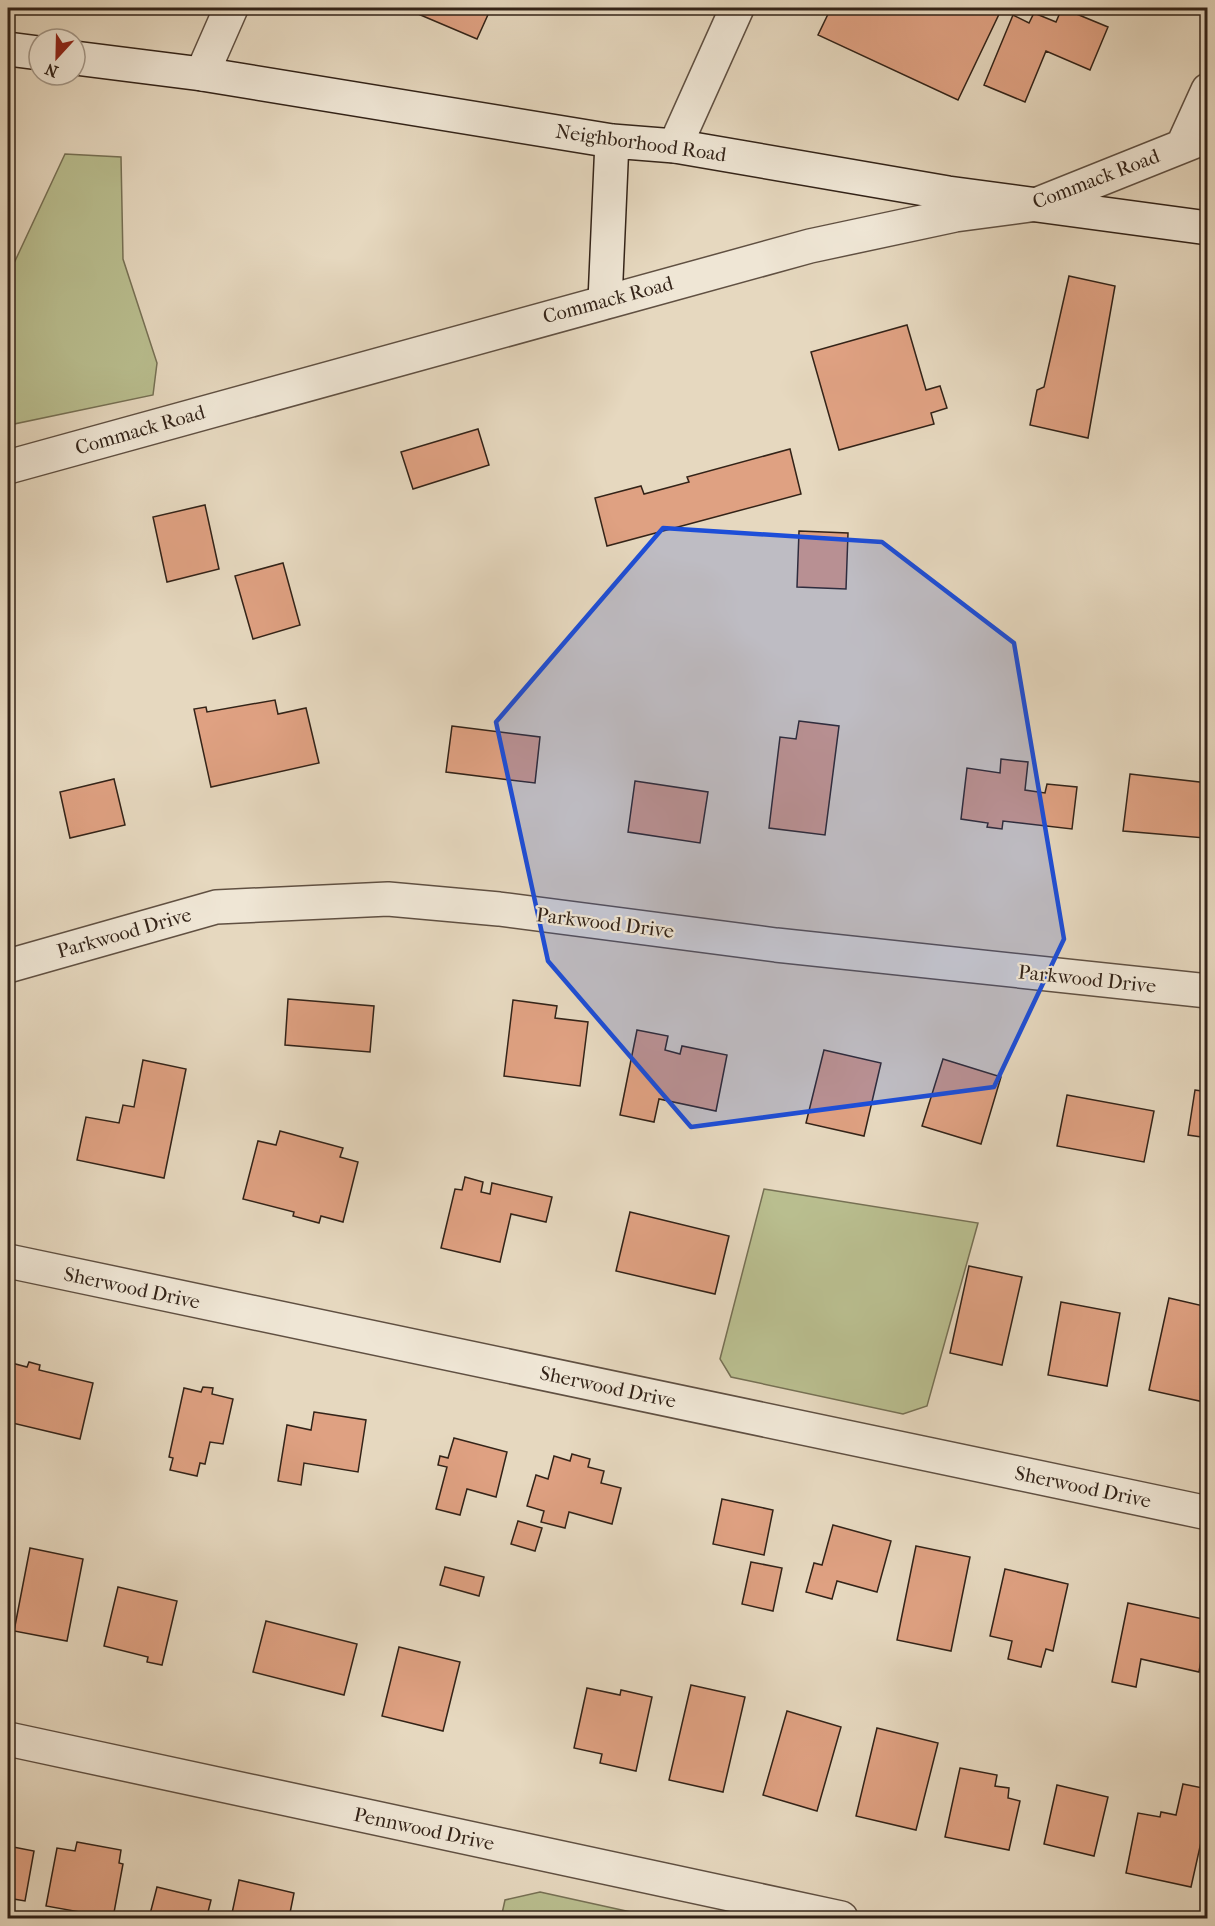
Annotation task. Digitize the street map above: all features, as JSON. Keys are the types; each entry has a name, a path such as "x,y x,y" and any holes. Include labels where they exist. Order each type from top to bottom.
{"street":[{"path":"202,74 231,8"},
{"path":"675,146 737,8"},
{"path":"8,49 27,51"},
{"name":"Neighborhood Road","path":"87,60 202,74 612,141 675,146 948,193 1208,228"},
{"path":"1195,141 1208,90"},
{"path":"605,301 612,141"},
{"name":"Commack Road","path":"8,467 810,246 968,213 1038,204 1195,141"},
{"name":"Parkwood Drive","path":"8,966 216,907 388,899 499,909 776,945 1208,992"},
{"name":"Sherwood Drive","path":"8,1262 1208,1513"},
{"name":"Pennwood Drive","path":"8,1739 841,1918"}],"highlighted area":[{"path":"663,528 882,542 1014,643 1064,939 994,1087 691,1127 548,961 496,722"}],"green space":[{"path":"65,154 121,157 123,259 157,363 153,395 14,424 8,398 8,276"},
{"path":"764,1189 978,1223 927,1406 903,1414 731,1377 720,1359"},
{"path":"540,1892 658,1918 501,1918 505,1900"}],"building":[{"path":"404,8 491,8 477,39"},
{"path":"824,8 1002,8 958,100 818,35 830,10"},
{"path":"1062,8 1108,27 1090,70 1046,51 1025,102 984,85 1013,15 1029,23 1034,13 1056,22"},
{"path":"1069,276 1115,286 1088,438 1030,425 1037,390 1044,387"},
{"path":"907,325 926,390 940,386 947,408 931,413 934,424 839,450 811,352"},
{"path":"478,429 489,465 413,489 401,452"},
{"path":"790,449 801,494 607,546 595,498 641,486 644,494 689,482 687,477"},
{"path":"205,505 219,569 167,582 153,517"},
{"path":"799,531 848,533 846,589 797,587"},
{"path":"283,563 300,625 253,639 235,576"},
{"path":"275,700 278,714 306,708 319,763 211,787 194,709 206,707 207,712"},
{"path":"799,721 839,726 825,835 769,828 780,737 796,739"},
{"path":"452,726 540,737 535,783 446,772"},
{"path":"1001,759 1028,762 1025,790 1045,793 1047,784 1077,787 1072,829 1003,821 1002,829 987,827 988,823 961,819 967,768 1000,773"},
{"path":"1130,774 1208,783 1205,838 1123,831"},
{"path":"114,779 125,825 70,838 60,792"},
{"path":"635,781 708,792 700,843 628,832"},
{"path":"288,999 374,1006 370,1052 285,1045"},
{"path":"513,1000 557,1006 555,1018 588,1022 580,1086 504,1076"},
{"path":"637,1030 668,1036 665,1050 680,1054 682,1046 727,1055 716,1111 659,1099 654,1122 620,1115"},
{"path":"824,1050 881,1063 864,1136 806,1123"},
{"path":"943,1059 1001,1077 981,1144 922,1126"},
{"path":"143,1060 186,1069 164,1178 77,1160 86,1117 119,1123 123,1105 134,1107"},
{"path":"1195,1090 1208,1092 1208,1138 1188,1135"},
{"path":"1067,1095 1154,1111 1144,1162 1057,1146"},
{"path":"280,1131 343,1148 340,1157 358,1162 343,1222 321,1216 319,1223 293,1216 294,1212 243,1199 258,1141 276,1145"},
{"path":"465,1177 483,1182 481,1192 490,1194 492,1183 552,1197 546,1222 511,1214 500,1262 441,1248 455,1189 462,1190"},
{"path":"630,1212 729,1236 715,1294 616,1271"},
{"path":"969,1266 1022,1277 1002,1365 950,1353"},
{"path":"1169,1298 1208,1307 1208,1387 1204,1402 1149,1390"},
{"path":"1061,1302 1120,1313 1107,1386 1048,1375"},
{"path":"8,1362 27,1367 29,1362 40,1365 39,1370 93,1383 80,1439 8,1422"},
{"path":"203,1387 213,1388 212,1394 233,1399 223,1444 210,1442 205,1464 200,1463 197,1476 170,1470 173,1458 169,1457 184,1388 201,1392"},
{"path":"314,1412 366,1420 358,1472 304,1463 301,1485 278,1481 287,1425 311,1430"},
{"path":"454,1438 507,1452 496,1497 467,1489 460,1515 436,1509 447,1467 438,1465 440,1456 448,1458"},
{"path":"572,1454 590,1459 588,1467 604,1471 601,1483 621,1488 612,1524 569,1512 565,1528 541,1522 544,1511 527,1506 536,1475 548,1479 554,1456 570,1461"},
{"path":"722,1499 773,1510 764,1555 713,1544"},
{"path":"518,1521 542,1528 535,1551 511,1544"},
{"path":"833,1525 891,1541 877,1592 837,1581 832,1599 806,1592 814,1563 822,1565"},
{"path":"916,1546 970,1557 951,1651 897,1640"},
{"path":"30,1548 83,1559 67,1641 14,1631"},
{"path":"751,1562 782,1568 773,1611 742,1604"},
{"path":"445,1567 484,1577 479,1596 440,1585"},
{"path":"1005,1569 1068,1584 1053,1651 1046,1649 1041,1667 1008,1659 1012,1641 990,1636"},
{"path":"118,1587 177,1601 162,1665 147,1662 148,1657 104,1646"},
{"path":"1128,1603 1208,1620 1199,1672 1141,1659 1136,1687 1112,1682"},
{"path":"266,1621 357,1644 344,1695 253,1672"},
{"path":"399,1647 460,1662 443,1731 382,1716"},
{"path":"691,1685 745,1697 723,1792 669,1780"},
{"path":"587,1688 620,1695 621,1690 652,1697 636,1771 600,1763 602,1754 574,1748"},
{"path":"787,1711 841,1727 817,1811 763,1795"},
{"path":"877,1728 938,1743 916,1830 856,1816"},
{"path":"960,1768 997,1775 995,1786 1009,1788 1008,1798 1020,1801 1009,1850 945,1837"},
{"path":"1183,1784 1208,1789 1208,1811 1191,1887 1126,1873 1138,1813 1160,1817 1161,1812 1176,1815"},
{"path":"1057,1785 1108,1797 1094,1856 1044,1844"},
{"path":"77,1842 121,1850 119,1863 123,1864 113,1918 46,1906 57,1848 75,1851"},
{"path":"8,1846 34,1851 25,1901 8,1898"},
{"path":"239,1880 294,1893 289,1918 231,1918"},
{"path":"157,1887 211,1900 208,1912 213,1915 212,1918 149,1918"}]}
